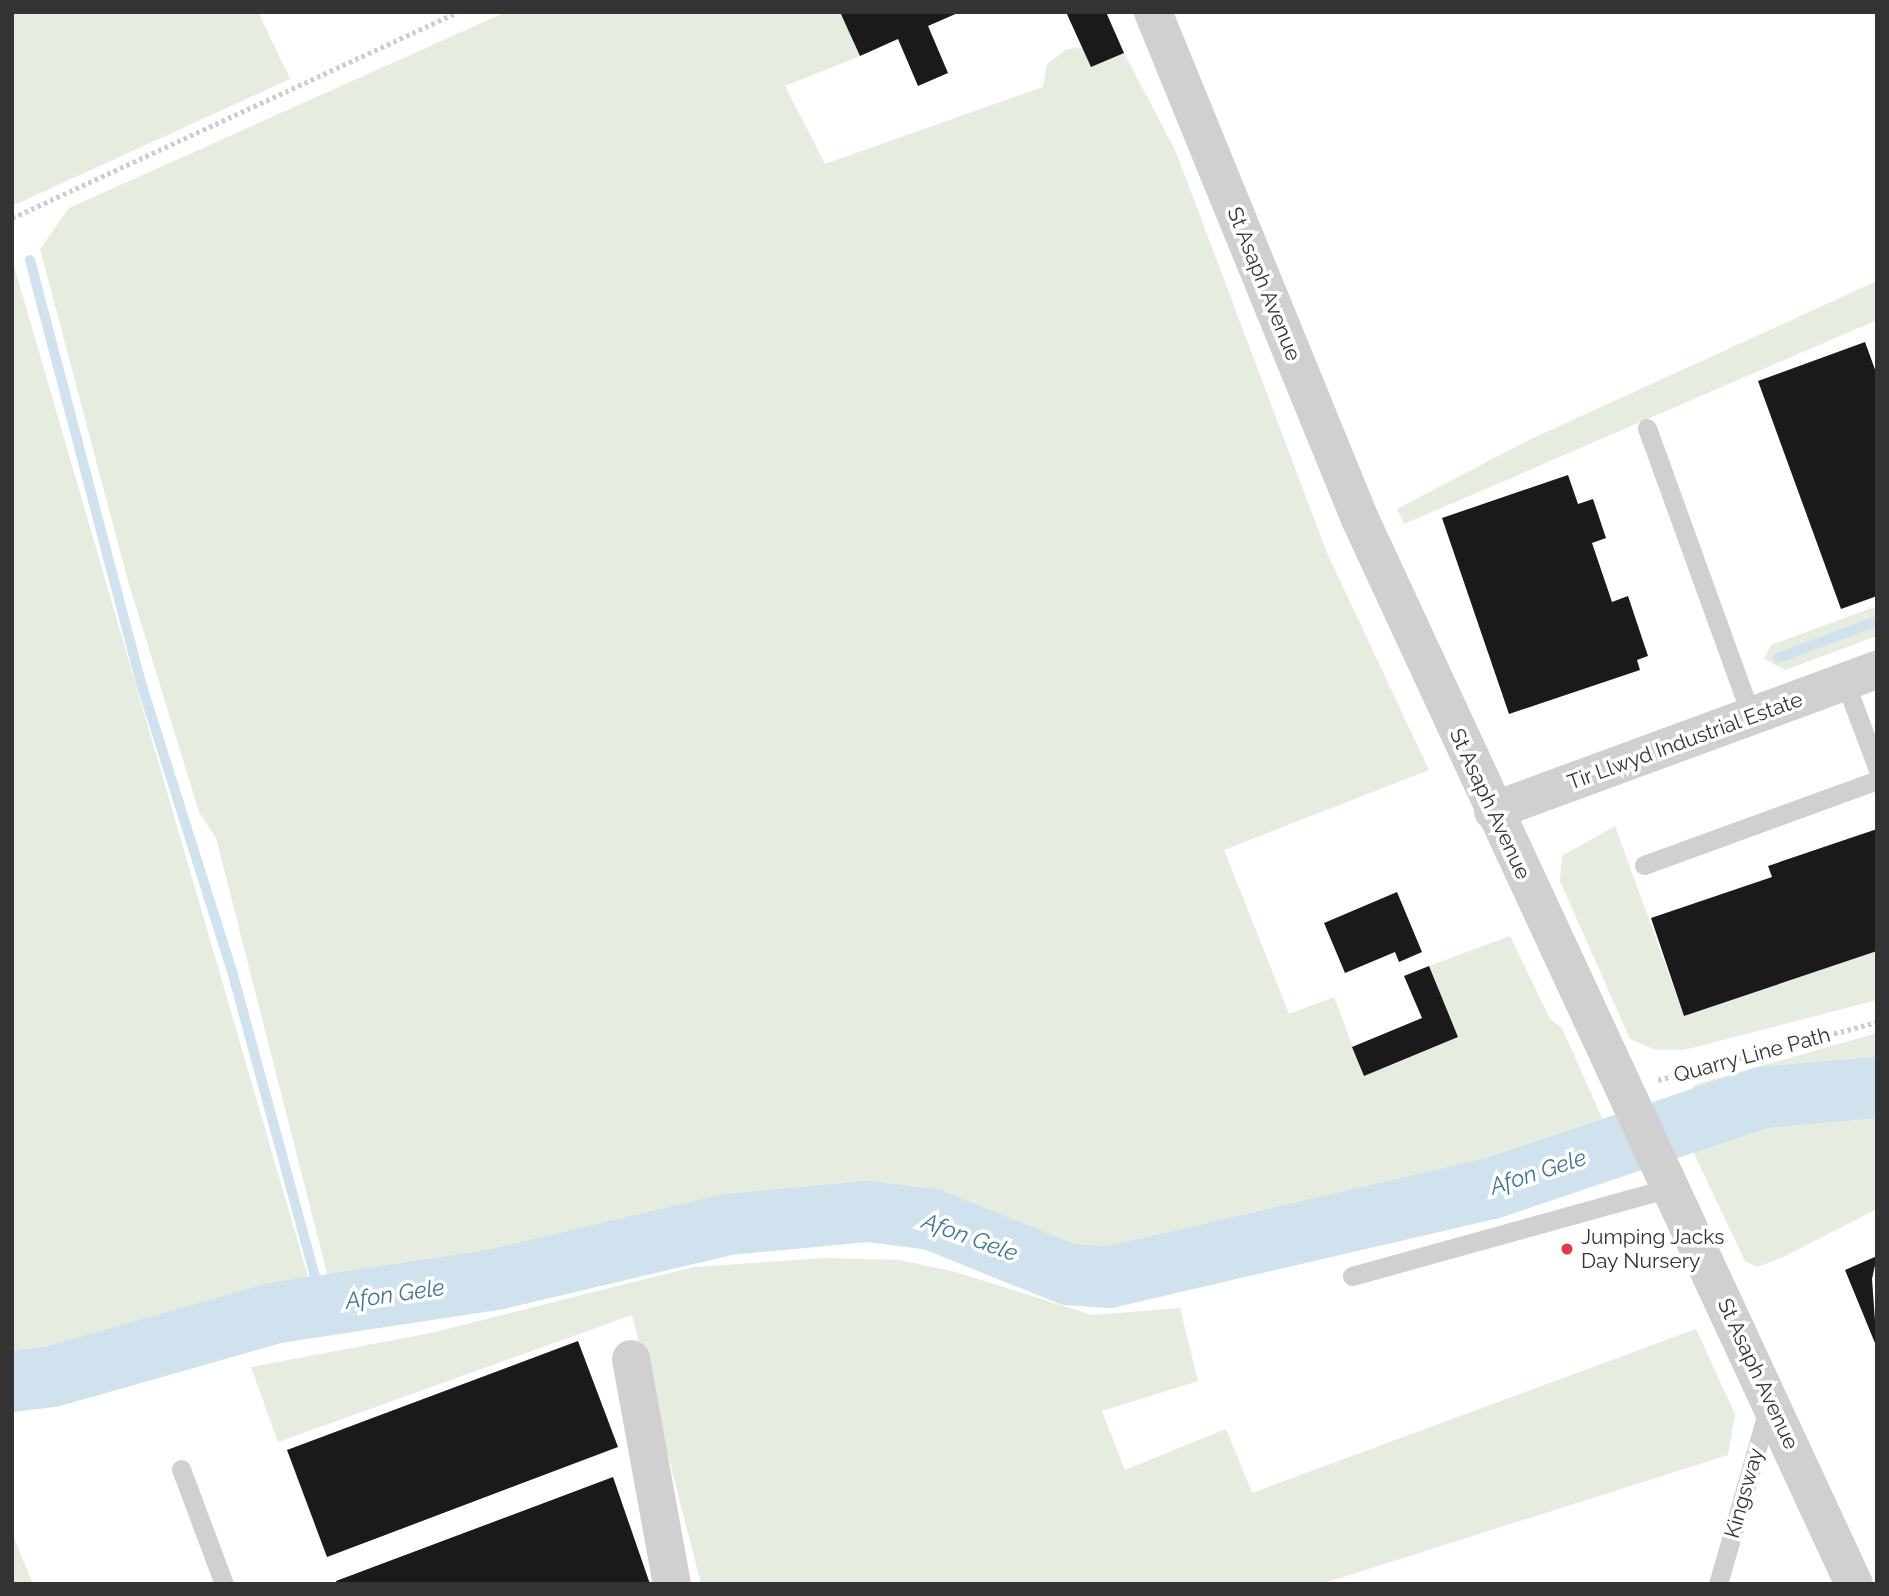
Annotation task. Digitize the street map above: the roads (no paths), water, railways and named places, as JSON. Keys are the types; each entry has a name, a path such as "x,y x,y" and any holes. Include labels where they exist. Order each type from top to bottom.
{"street":[{"name":"St Asaph Avenue","path":"1153,12 1360,519 1493,811 1668,1176 1854,1584"},
{"name":"Tir Llwyd Industrial Estate","path":"1493,811 1861,676"},
{"path":"631,1359 672,1584"}],"lane":[{"path":"1647,428 1751,716"},
{"path":"1861,676 1877,767"},
{"path":"1644,864 1877,780"},
{"path":"1352,1276 1668,1176"},
{"name":"Kingsway","path":"1718,1584 1770,1402"},
{"path":"181,1469 224,1584"}],"waterway":[{"path":"30,260 142,686 232,971 323,1305"},
{"path":"1778,658 1877,621"},
{"name":"Afon Gele","path":"12,1381 52,1376 277,1312 495,1279 728,1224 868,1211 931,1219 1068,1274 1108,1277 1491,1188 1762,1097 1877,1087"}],"place":[{"name":"Jumping Jacks Day Nursery","path":"1567,1249"}]}
